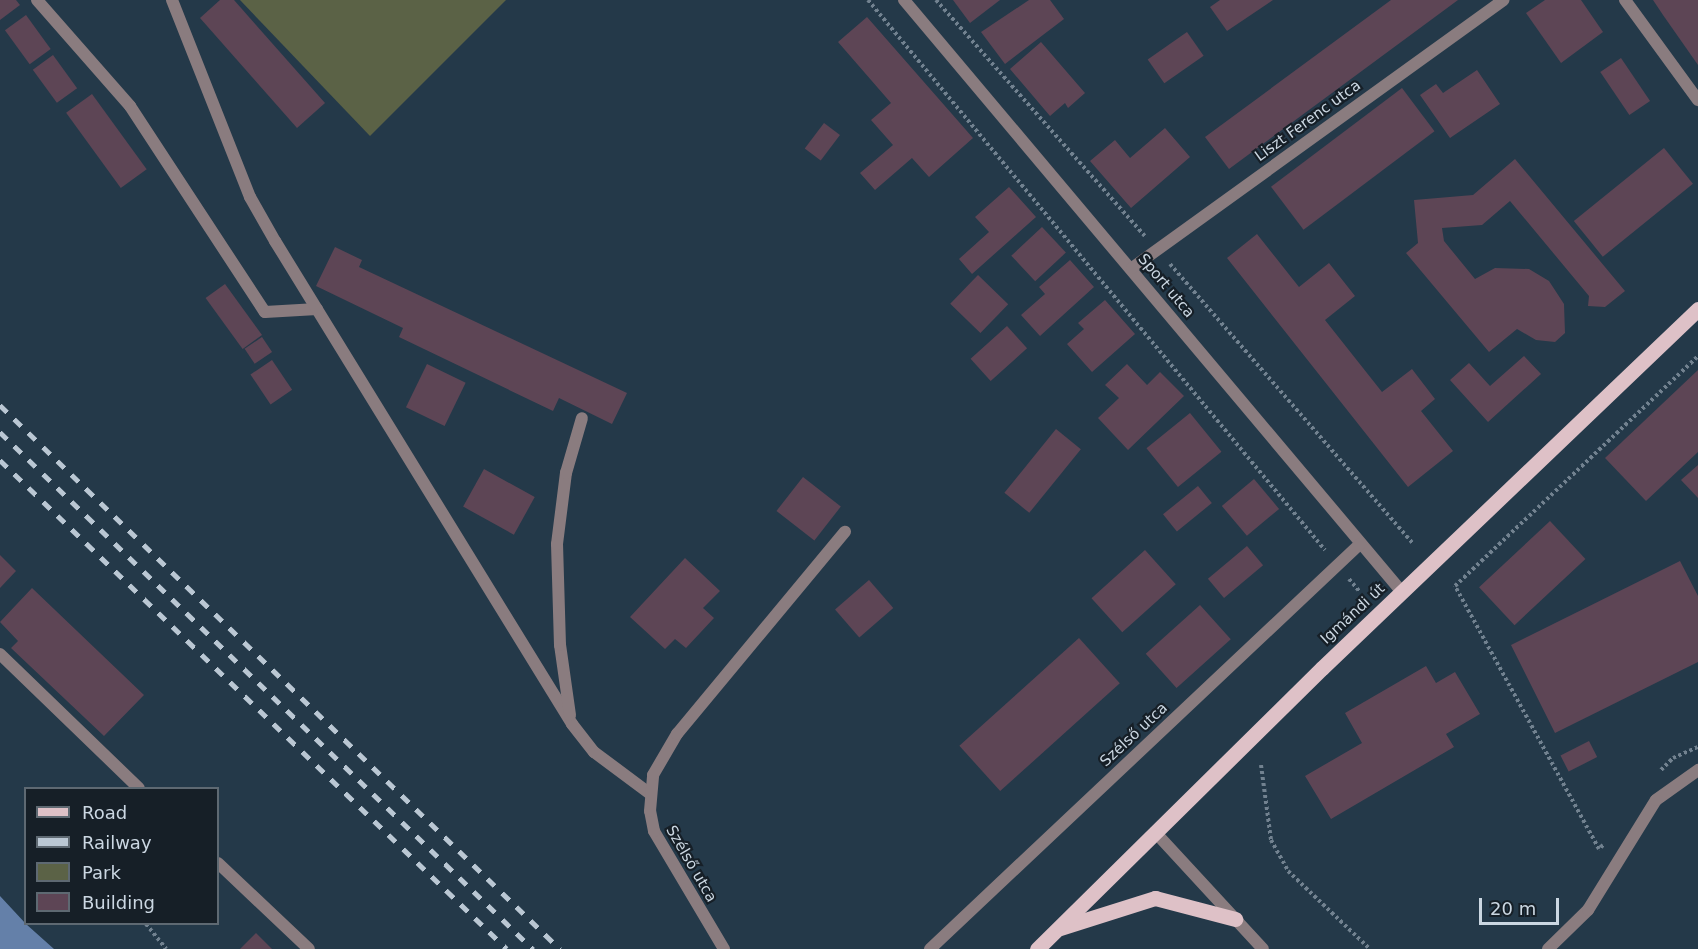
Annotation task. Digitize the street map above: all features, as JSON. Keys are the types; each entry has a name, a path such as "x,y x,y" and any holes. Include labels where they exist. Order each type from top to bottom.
{"main road":[{"name":"Igmándi út","path":"1037,949 1402,592 1698,309"},
{"path":"1057,929 1155,898 1235,919"}],"street":[{"path":"37,0 130,106 265,312 317,309"},
{"path":"171,0 250,197 317,309 572,724 594,752 650,793"},
{"name":"Sport utca","path":"904,0 1132,268 1402,592"},
{"name":"Liszt Ferenc utca","path":"1132,268 1503,0"},
{"path":"1625,0 1698,100"},
{"path":"572,724 560,645 557,544 566,473 582,418"},
{"name":"Szélső utca","path":"724,949 658,838 650,811 653,775 677,734 846,531"},
{"name":"Szélső utca","path":"930,949 1360,544"},
{"path":"0,654 137,787"},
{"path":"1548,949 1588,910 1656,801 1698,770"},
{"path":"1155,832 1263,949"},
{"path":"219,864 309,949"}],"path":[{"path":"868,0 1360,592"},
{"path":"936,0 1413,544"},
{"path":"1606,841 1599,849 1455,586 1698,356"},
{"path":"1658,773 1673,758 1698,747"},
{"path":"1261,765 1271,840 1288,871 1370,949"},
{"path":"147,925 166,949"}],"green space":[{"path":"240,0 506,0 370,136"}],"water":[{"path":"0,896 24,922 24,925 27,925 54,949 0,949"}],"building":[{"path":"0,0 16,0 20,5 0,20"},
{"path":"220,0 234,0 325,103 297,128 200,18"},
{"path":"953,0 1000,0 970,23"},
{"path":"1029,0 1050,0 1064,19 1005,64 981,32"},
{"path":"1220,0 1273,0 1227,31 1210,7"},
{"path":"1391,0 1458,0 1229,169 1205,137"},
{"path":"1545,0 1581,0 1603,32 1561,63 1526,13"},
{"path":"1653,0 1698,0 1698,65 1663,15"},
{"path":"26,15 51,49 30,64 5,30"},
{"path":"867,17 973,138 929,177 912,158 875,190 860,173 893,145 871,120 891,103 838,42"},
{"path":"1187,32 1204,56 1164,83 1148,60"},
{"path":"1041,42 1085,93 1068,108 1065,103 1050,116 1010,69"},
{"path":"53,55 77,88 57,103 33,70"},
{"path":"1621,58 1650,101 1629,115 1600,72"},
{"path":"1477,70 1500,104 1450,138 1420,95 1436,84 1443,93"},
{"path":"1402,88 1434,131 1304,230 1271,187"},
{"path":"92,94 147,169 121,188 66,113"},
{"path":"824,123 840,135 821,161 805,149"},
{"path":"1165,128 1190,157 1131,208 1090,161 1115,140 1130,158"},
{"path":"1664,148 1693,184 1603,257 1574,221"},
{"path":"1515,159 1625,291 1605,307 1588,306 1589,296 1510,201 1482,225 1442,228 1444,241 1475,279 1495,268 1529,269 1549,281 1564,304 1565,333 1555,342 1536,340 1517,329 1489,352 1406,253 1418,243 1414,200 1473,195"},
{"path":"1009,187 1036,217 972,274 959,259 989,232 975,217"},
{"path":"1042,227 1066,253 1035,281 1011,256"},
{"path":"1257,234 1299,287 1329,263 1355,296 1325,320 1382,392 1412,369 1435,399 1421,411 1453,451 1408,487 1227,258"},
{"path":"335,247 362,260 359,267 627,393 612,424 559,398 553,411 399,337 403,328 316,286"},
{"path":"1070,260 1094,287 1040,336 1021,315 1045,294 1039,287"},
{"path":"978,275 1008,304 980,333 950,304"},
{"path":"225,284 262,335 243,349 206,298"},
{"path":"1105,300 1135,334 1092,372 1067,344 1084,329 1078,323"},
{"path":"1007,326 1027,348 991,381 971,359"},
{"path":"262,337 272,352 255,364 245,349"},
{"path":"1524,356 1541,374 1488,422 1450,380 1469,363 1490,386"},
{"path":"272,360 292,390 271,404 250,375"},
{"path":"427,364 466,383 445,426 406,407"},
{"path":"1127,364 1147,385 1160,372 1184,396 1128,450 1098,418 1119,398 1105,385"},
{"path":"1698,370 1698,452 1646,501 1605,458"},
{"path":"1190,413 1221,452 1178,487 1146,448"},
{"path":"1056,429 1081,449 1029,513 1004,493"},
{"path":"1698,465 1698,498 1681,480"},
{"path":"484,469 535,497 514,535 463,507"},
{"path":"803,477 841,507 814,540 777,511"},
{"path":"1254,479 1279,509 1247,536 1222,506"},
{"path":"1198,486 1212,503 1177,531 1163,514"},
{"path":"1550,521 1585,559 1515,625 1479,587"},
{"path":"1247,546 1263,565 1224,598 1208,579"},
{"path":"1145,550 1176,584 1122,632 1091,598"},
{"path":"0,555 16,571 0,588"},
{"path":"685,558 720,591 703,608 714,618 686,648 675,639 665,649 630,617"},
{"path":"1680,561 1698,596 1698,662 1555,733 1511,645"},
{"path":"869,580 893,608 859,637 835,610"},
{"path":"32,588 144,695 104,736 11,648 18,641 0,622"},
{"path":"1200,605 1231,639 1177,688 1146,654"},
{"path":"1079,638 1120,683 1000,791 959,746"},
{"path":"1426,666 1436,683 1455,672 1480,714 1446,734 1454,747 1331,819 1305,776 1362,743 1345,713"},
{"path":"1589,741 1597,757 1569,772 1560,756"},
{"path":"256,933 272,949 240,949"}],"railway":[{"path":"0,405 560,949"},
{"path":"0,432 533,949"},
{"path":"0,460 507,949"}]}
